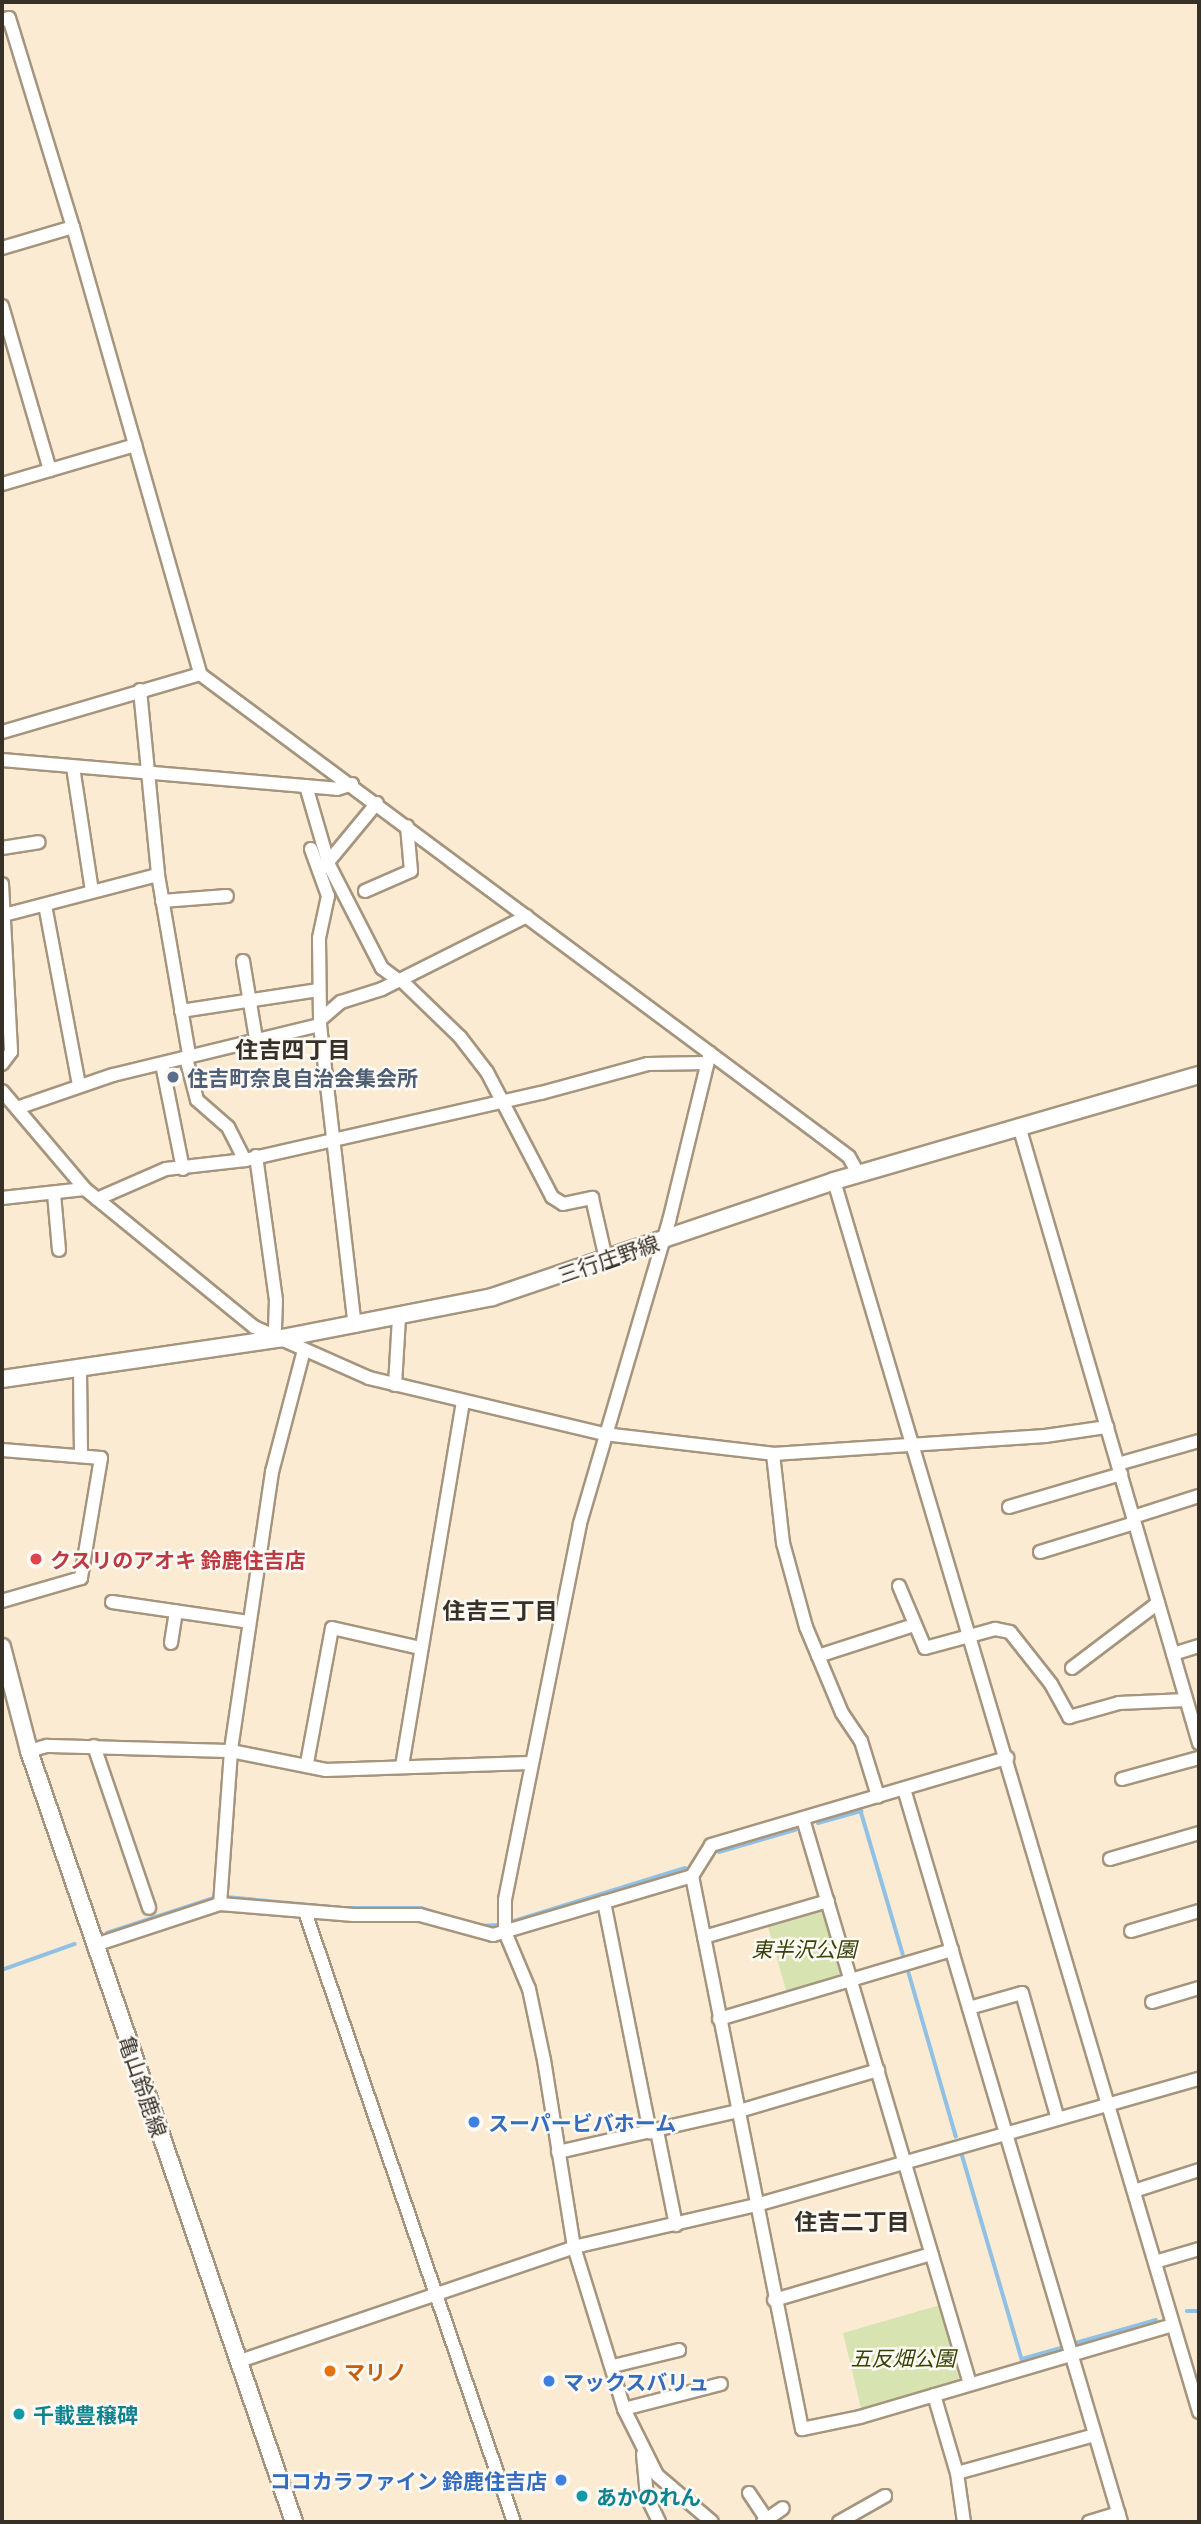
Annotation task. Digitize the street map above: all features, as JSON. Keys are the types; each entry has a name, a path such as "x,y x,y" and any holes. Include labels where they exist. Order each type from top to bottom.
{"main road":[{"name":"三行庄野線","path":"2,1379 80,1371 355,1325 492,1297 858,1173 1199,1074"},
{"name":"亀山鈴鹿線","path":"2,1647 29,1751 294,2522"}],"street":[{"path":"6,19 73,227 200,674 407,825 708,1058 849,1157 858,1173"},
{"path":"2,248 73,227"},
{"path":"2,306 50,470"},
{"path":"2,484 135,445"},
{"path":"2,732 200,674"},
{"path":"140,690 158,875 187,1056 197,1100 228,1127 250,1158 276,1300 278,1337"},
{"path":"2,760 337,789 352,784"},
{"path":"73,767 92,891"},
{"path":"306,786 325,867 328,896 318,937 320,1023 334,1139 344,1259 355,1325"},
{"path":"325,867 377,803"},
{"path":"365,891 411,871 407,825"},
{"path":"2,848 39,842"},
{"path":"311,849 325,867 382,968 400,980 460,1037 487,1072 552,1197 563,1205 592,1198 606,1259"},
{"path":"4,915 158,875"},
{"path":"2,884 12,1052 2,1064"},
{"path":"162,901 227,896"},
{"path":"46,905 79,1085"},
{"path":"17,1108 79,1085 320,1023 341,1002 400,980 527,916"},
{"path":"243,961 256,1039"},
{"path":"181,1011 249,998 318,990"},
{"path":"97,1199 166,1169 183,1169 250,1158 502,1102 648,1064 708,1058"},
{"path":"708,1058 663,1239 579,1524 508,1870 505,1932 529,1989 574,2247 613,2366 624,2409 643,2453 675,2495 712,2522"},
{"path":"162,1064 183,1169"},
{"path":"2,1091 85,1189 254,1327 345,1370 395,1385 604,1434 773,1454 915,1445 1107,1427"},
{"path":"1019,1126 1172,1654 1191,1702 1199,1744"},
{"path":"834,1181 915,1445 1199,2412"},
{"path":"2,1198 85,1189"},
{"path":"54,1194 59,1250"},
{"path":"395,1385 399,1317"},
{"path":"220,1904 231,1751 248,1622 272,1472 304,1350"},
{"path":"80,1371 81,1455"},
{"path":"402,1766 463,1401"},
{"path":"1009,1507 1199,1441"},
{"path":"2,1450 101,1458 81,1578 2,1601"},
{"path":"773,1454 783,1543 818,1656 842,1713 861,1741 878,1796"},
{"path":"1040,1552 1199,1496"},
{"path":"899,1586 925,1648 995,1629 1010,1632 1051,1684 1069,1717 1119,1703 1143,1705 1191,1702"},
{"path":"112,1602 248,1622"},
{"path":"1072,1668 1158,1603"},
{"path":"171,1643 176,1611"},
{"path":"818,1656 914,1625"},
{"path":"307,1763 332,1628 420,1648"},
{"path":"1172,1654 1199,1646"},
{"path":"29,1751 47,1746 94,1746 231,1751 307,1763 326,1770 529,1763"},
{"path":"94,1746 149,1908"},
{"path":"94,1945 220,1904 305,1912 420,1915 471,1933 505,1932 692,1876 711,1845 1007,1758"},
{"path":"1122,1779 1199,1758"},
{"path":"904,1788 1120,2518 1088,2522"},
{"path":"803,1819 970,2384"},
{"path":"1110,1859 1199,1833"},
{"path":"692,1876 774,2300 802,2428 934,2395 1173,2325"},
{"path":"704,1937 828,1901"},
{"path":"604,1902 676,2225"},
{"path":"1131,1931 1199,1911"},
{"path":"305,1912 514,2522"},
{"path":"719,2019 952,1950"},
{"path":"1152,2002 1199,1988"},
{"path":"969,2008 1022,1993 1058,2116"},
{"path":"558,2152 738,2111 878,2070"},
{"path":"240,2361 574,2247 756,2206 1058,2116 1199,2079"},
{"path":"1134,2191 1199,2170"},
{"path":"1155,2262 1199,2249"},
{"path":"774,2300 931,2254"},
{"path":"613,2366 679,2350"},
{"path":"624,2409 721,2384"},
{"path":"934,2395 957,2473 964,2522"},
{"path":"957,2473 1095,2435"},
{"path":"643,2453 648,2497 659,2522"},
{"path":"749,2493 765,2521 783,2508"},
{"path":"839,2522 885,2496"}],"green space":[{"name":"東半沢公園","path":"820,1908 842,1973 839,1979 787,1994 767,1923"},
{"name":"五反畑公園","path":"940,2305 960,2383 862,2412 843,2333"}],"waterway":[{"path":"818,1823 861,1811 903,1954"},
{"path":"719,1852 795,1830"},
{"path":"511,1922 685,1868"},
{"path":"226,1897 342,1908 421,1908 436,1913"},
{"path":"107,1933 214,1898"},
{"path":"480,1926 497,1925"},
{"path":"2,1970 75,1944"},
{"path":"909,1973 956,2136"},
{"path":"962,2154 1022,2359 1064,2347"},
{"path":"1187,2311 1199,2311"},
{"path":"1076,2343 1156,2320"}],"place":[{"name":"住吉町奈良自治会集会所","path":"173,1077"},
{"name":"クスリのアオキ 鈴鹿住吉店","path":"36,1559"},
{"name":"スーパービバホーム","path":"474,2122"},
{"name":"マリノ","path":"330,2371"},
{"name":"マックスバリュ","path":"549,2381"},
{"name":"千載豊穣碑","path":"19,2414"},
{"name":"ココカラファイン 鈴鹿住吉店","path":"561,2480"},
{"name":"あかのれん","path":"582,2496"}],"district":[{"name":"住吉四丁目","path":"293,1048"},
{"name":"住吉三丁目","path":"500,1609"},
{"name":"住吉二丁目","path":"852,2220"}]}
